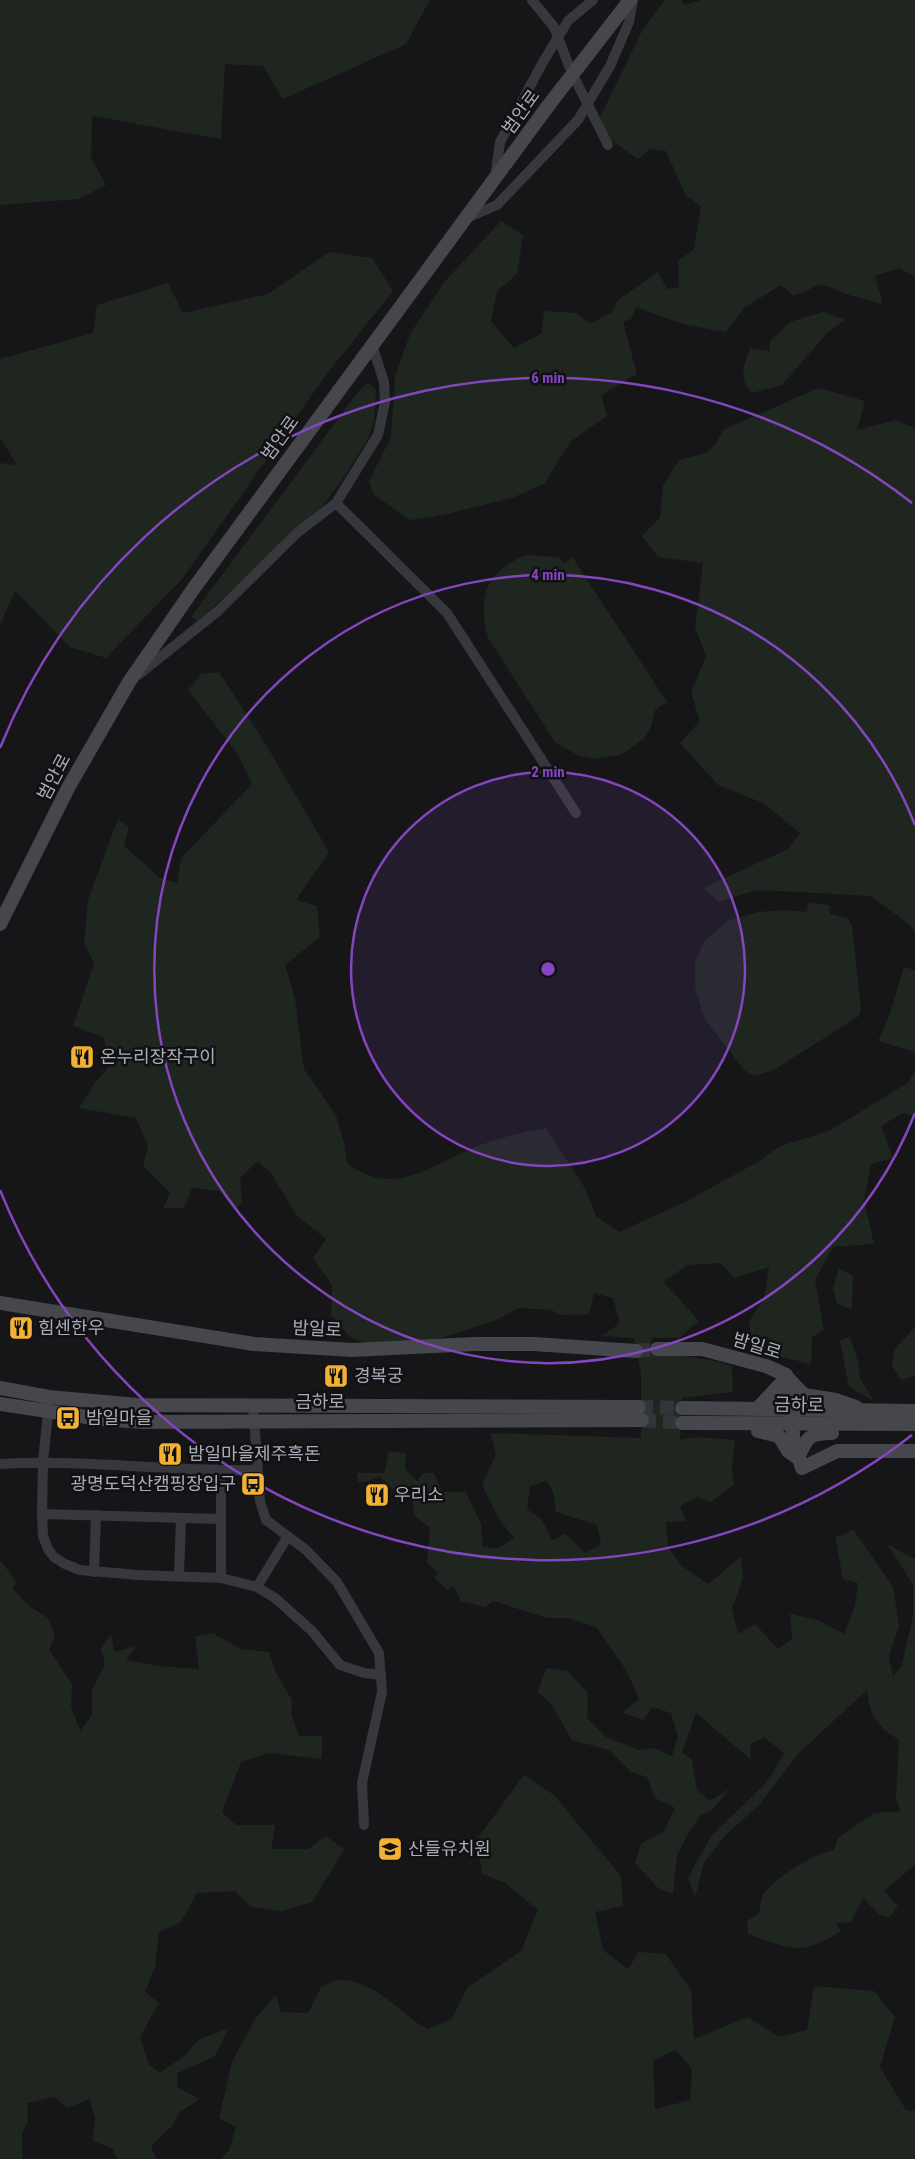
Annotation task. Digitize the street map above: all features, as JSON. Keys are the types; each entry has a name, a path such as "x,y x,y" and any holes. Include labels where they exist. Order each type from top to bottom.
{"main road":[{"name":"범안로","path":"0,924 68,788 129,682 194,588 548,106 632,0"},
{"name":"밤일로","path":"0,1303 254,1344 352,1350 475,1344 534,1344 636,1351"},
{"name":"밤일로","path":"657,1349 702,1349 766,1366 787,1377 798,1458"},
{"path":"758,1408 787,1377 804,1395 836,1400 872,1418"},
{"name":"금하로","path":"0,1388 49,1397 137,1405 253,1405 640,1414 144,1422 48,1412 0,1404"},
{"name":"금하로","path":"682,1408 758,1408 792,1417"},
{"name":"금하로","path":"872,1418 915,1411"},
{"name":"금하로","path":"682,1422 721,1423 792,1417 872,1418 915,1424"},
{"path":"798,1458 805,1442 814,1434 847,1432 872,1418"},
{"path":"721,1423 775,1433 782,1439 788,1451 798,1458 802,1468 837,1451 915,1450"}],"street":[{"path":"532,0 550,20 569,66"},
{"path":"494,181 500,142 568,21 593,0"},
{"path":"467,218 497,205 578,120 588,106 623,37 629,22 632,0"},
{"path":"576,81 608,145"},
{"path":"129,682 218,611 291,539 336,503 378,435 385,402 384,382 372,345"},
{"path":"336,503 447,613 576,813"},
{"path":"49,1397 43,1461 42,1514 43,1536 48,1549 54,1557 72,1567 94,1572 220,1578 257,1587 275,1598 312,1631 340,1666 364,1673 381,1675"},
{"path":"253,1405 260,1501 266,1520 306,1550 337,1582 379,1653 382,1692 362,1783 364,1825"},
{"path":"0,1464 43,1461 221,1470 257,1470"},
{"path":"220,1578 221,1470"},
{"path":"42,1514 221,1519"},
{"path":"94,1572 96,1515"},
{"path":"179,1575 181,1518"},
{"path":"257,1587 288,1536"}],"shaded area":[{"path":"0,0 430,0 406,44 283,99 263,66 225,64 221,139 92,116 91,158 106,185 79,199 0,205"},
{"path":"665,0 681,0 684,5 701,0 915,0 915,277 899,268 875,276 883,304 852,296 821,284 794,296 781,285 744,308 726,332 682,324 636,307 631,319 623,322 637,374 601,395 607,416 571,441 544,484 512,498 434,517 409,520 373,494 369,481 391,437 395,377 410,334 445,281 501,221 523,235 517,274 497,291 491,321 514,348 542,333 544,311 576,313 590,324 612,312 618,300 658,272 667,289 679,287 678,261 694,249 701,207 685,194 666,151 651,149 638,159 609,139 599,119 643,29"},
{"path":"329,252 372,258 393,291 326,375 183,578 106,658 70,647 15,591 0,625 0,463 17,465 0,438 0,359 93,333 97,305 168,283 183,313 268,294"},
{"path":"823,312 845,320 827,333 782,385 752,393 744,377 744,366 750,348 770,351 770,341 790,322"},
{"path":"368,382 376,390 374,422 367,441 340,483 320,509 198,621 191,617 357,393"},
{"path":"818,388 865,401 857,430 895,420 915,428 915,932 910,925 871,896 756,890 719,902 703,888 788,849 800,833 763,803 718,785 680,743 700,721 691,693 706,656 695,627 703,563 658,557 642,536 660,518 663,485 679,460 711,449 723,430"},
{"path":"526,555 558,557 564,563 573,558 667,702 655,710 651,727 643,739 621,755 594,759 579,756 555,742 488,638 484,610 488,587 493,578 502,569"},
{"path":"219,672 265,743 329,852 296,900 317,906 320,937 285,965 295,999 304,1069 336,1115 344,1143 347,1163 363,1173 379,1178 395,1179 410,1176 490,1142 546,1128 586,1190 596,1216 619,1232 685,1202 758,1162 780,1146 829,1131 909,1082 915,1070 915,1116 903,1113 881,1126 893,1158 871,1164 864,1200 874,1244 833,1247 815,1280 824,1330 812,1337 811,1364 753,1350 749,1322 764,1298 769,1267 734,1278 721,1263 687,1265 664,1282 699,1321 679,1338 651,1338 653,1355 695,1358 732,1366 733,1392 682,1398 680,1440 697,1437 735,1440 732,1469 734,1485 711,1502 697,1497 680,1506 686,1521 666,1522 668,1547 682,1566 708,1584 741,1557 743,1578 732,1608 738,1634 755,1624 778,1649 792,1639 790,1614 818,1620 844,1634 855,1606 858,1583 843,1579 835,1536 841,1536 853,1529 893,1587 899,1626 889,1657 893,1676 902,1665 913,1615 913,1585 887,1544 915,1559 915,1865 884,1891 898,1906 889,1918 880,1915 863,1898 851,1922 836,1923 841,1931 816,1945 795,1948 775,1944 748,1934 747,1921 759,1913 762,1897 766,1890 774,1883 794,1868 816,1856 834,1850 838,1838 874,1813 900,1811 896,1798 899,1740 885,1730 876,1720 870,1707 867,1690 798,1754 759,1805 725,1836 704,1863 695,1898 688,1877 712,1835 767,1782 784,1753 764,1737 751,1744 750,1759 696,1713 682,1752 692,1760 697,1790 710,1801 731,1788 710,1812 701,1815 688,1834 677,1856 673,1894 659,1889 635,1863 641,1844 664,1831 675,1808 655,1798 647,1777 631,1772 609,1750 572,1740 551,1704 538,1692 546,1668 567,1671 588,1693 587,1718 606,1737 639,1750 654,1748 672,1756 678,1736 671,1713 652,1707 644,1720 622,1713 639,1699 626,1670 596,1627 568,1618 547,1618 493,1601 485,1607 461,1601 453,1586 447,1590 435,1578 437,1572 427,1563 430,1528 414,1515 412,1498 400,1498 380,1476 369,1481 358,1482 357,1473 384,1473 389,1451 406,1453 405,1469 417,1481 423,1473 434,1473 442,1492 466,1492 481,1524 483,1547 499,1548 514,1538 499,1519 482,1485 496,1454 490,1433 641,1438 641,1374 634,1338 602,1336 620,1323 613,1298 594,1293 589,1314 562,1315 551,1310 519,1308 494,1321 429,1342 371,1345 350,1337 331,1315 332,1285 313,1258 326,1239 297,1216 271,1173 258,1161 240,1178 242,1201 235,1211 220,1191 192,1188 184,1208 163,1208 170,1193 143,1166 148,1146 136,1118 79,1108 94,1084 111,1064 103,1037 73,1026 94,963 84,943 88,900 118,819 129,827 124,846 160,878 177,883 181,858 252,784 237,753 188,690 201,674","holes":["547,1481 553,1492 556,1512 597,1525 601,1544 586,1553 565,1534 552,1540 542,1520 527,1509 530,1486"]},
{"path":"808,903 829,905 830,914 847,918 852,925 861,1009 859,1016 772,1071 754,1076 744,1070 704,1018 695,988 695,963 704,941 729,920 759,912 783,910 807,912"},
{"path":"904,967 915,970 915,1052 878,1041 890,1014"},
{"path":"839,1268 853,1276 852,1309 837,1304 833,1288"},
{"path":"915,1327 915,1376 901,1380 892,1365 895,1349"},
{"path":"850,1336 858,1362 860,1378 874,1401 849,1387 840,1341"},
{"path":"0,1560 16,1581 13,1589 29,1606 48,1618 55,1635 49,1650 72,1684 71,1706 80,1731 92,1715 92,1690 105,1664 101,1649 111,1634 114,1652 136,1646 126,1660 159,1666 199,1669 195,1636 212,1633 241,1649 269,1652 275,1671 292,1700 291,1714 299,1736 322,1736 322,1759 269,1753 241,1762 222,1812 236,1825 275,1825 271,1849 308,1849 326,1836 344,1850 312,1902 282,1911 251,1907 235,1891 197,1893 181,1922 159,1932 155,1967 145,1992 159,2003 140,2037 149,2065 160,2073 184,2056 198,2040 229,2028 215,2056 178,2073 177,2087 200,2099 180,2112 172,2126 151,2146 156,2159 117,2159 113,2149 92,2140 95,2119 90,2099 68,2108 54,2097 27,2103 28,2121 22,2134 22,2159 0,2159"},
{"path":"524,1775 554,1795 621,1876 623,1906 595,1912 603,1950 628,1969 639,1952 666,1954 691,1990 694,2039 748,2017 779,2037 807,2030 814,1986 874,1991 895,2017 880,2067 906,2110 915,2111 915,2159 221,2159 229,2150 236,2127 219,2118 232,2062 255,2019 276,1995 281,2012 308,2013 321,1987 338,1980 355,1982 377,1992 427,2029 452,2019 467,1988 521,1951 538,1910 505,1883 482,1874 477,1839","holes":["675,2050 692,2068 690,2100 655,2109 653,2061"]}],"tunnel":[{"path":"636,1351 657,1349"},
{"path":"639,1407 682,1408"},
{"path":"642,1420 682,1423"}],"place":[{"name":"온누리장작구이","path":"82,1057"},
{"name":"힘센한우","path":"21,1328"},
{"name":"경복궁","path":"336,1376"},
{"name":"밤일마을","path":"68,1418"},
{"name":"밤일마을제주흑돈","path":"170,1454"},
{"name":"광명도덕산캠핑장입구","path":"253,1484"},
{"name":"우리소","path":"377,1495"},
{"name":"산들유치원","path":"390,1849"}]}
